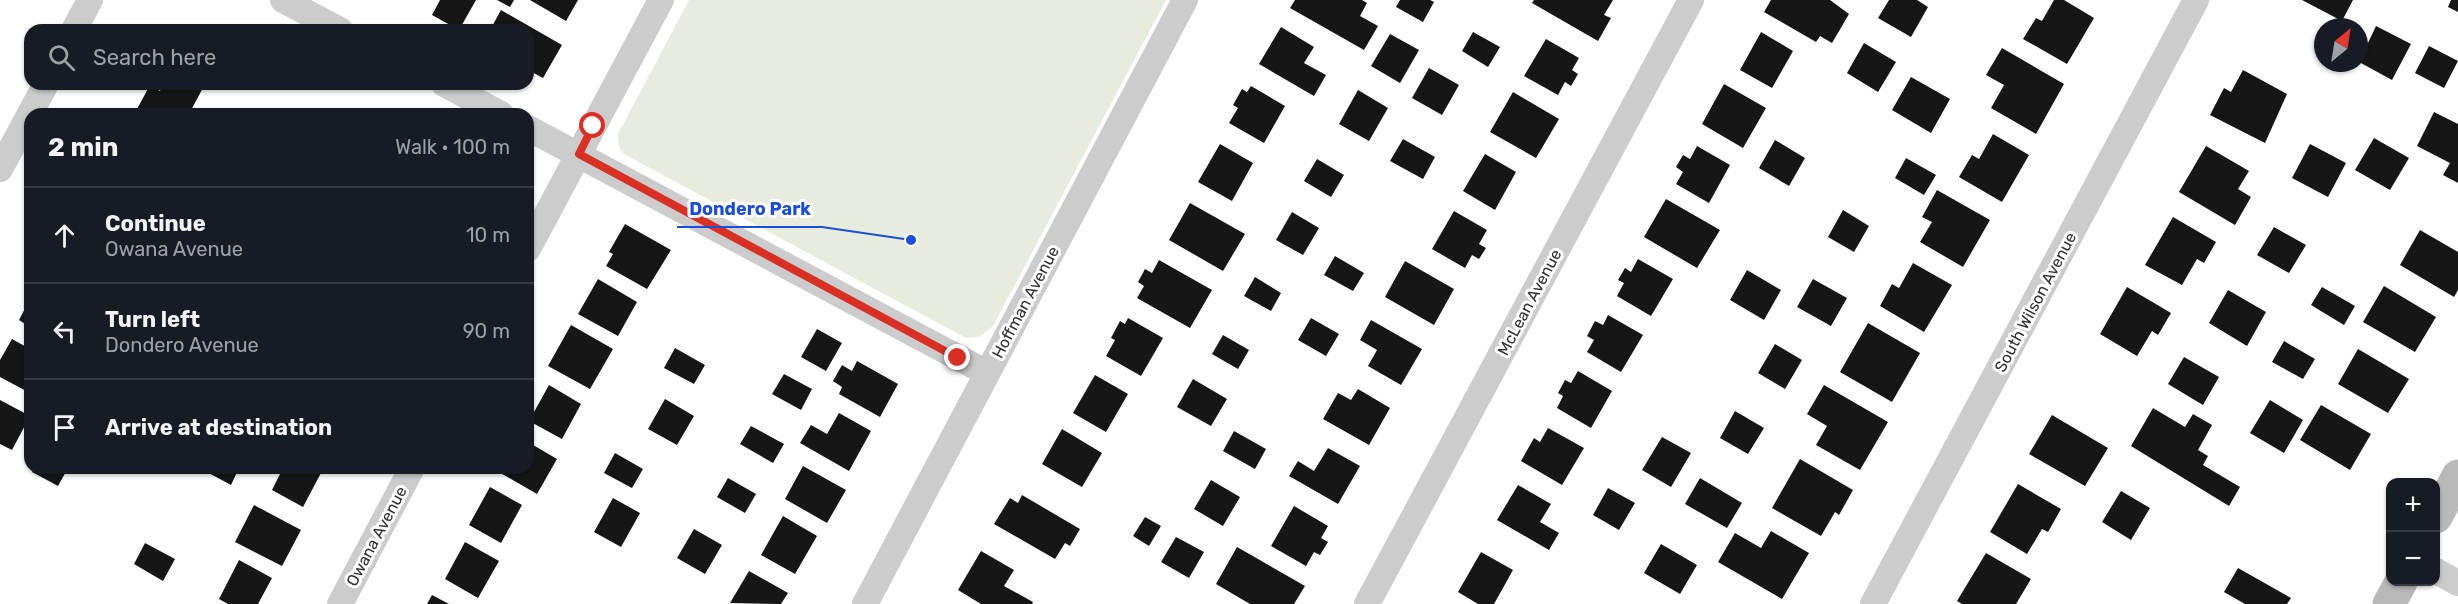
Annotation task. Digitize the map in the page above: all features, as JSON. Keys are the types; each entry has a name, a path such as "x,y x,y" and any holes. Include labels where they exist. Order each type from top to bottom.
{"street":[{"path":"77,24 90,0"},
{"path":"283,0 329,24"},
{"path":"534,238 661,0"},
{"name":"Hoffman Avenue","path":"865,604 1185,0"},
{"name":"McLean Avenue","path":"1367,604 1691,0"},
{"name":"South Wilson Avenue","path":"1872,604 2196,0"},
{"path":"33,108 43,90"},
{"path":"455,90 490,108"},
{"path":"0,169 24,125"},
{"path":"534,131 987,373"},
{"name":"Owana Avenue","path":"340,604 409,474"},
{"path":"2440,510 2458,476"},
{"path":"2440,573 2458,583"},
{"path":"2389,604 2399,586"}],"shaded area":[{"path":"689,0 1166,0 993,326 979,337 966,338 624,154 619,147 618,134"}],"building":[{"path":"440,0 476,0 462,24 448,24 432,15"},
{"path":"497,0 514,0 510,7"},
{"path":"530,0 578,0 566,21"},
{"path":"1295,0 1362,0 1367,3 1360,16 1378,26 1364,50 1290,8"},
{"path":"1400,0 1434,2 1423,22 1396,7"},
{"path":"1534,0 1613,0 1604,15 1611,18 1598,41 1532,3"},
{"path":"1771,0 1830,0 1849,14 1832,43 1820,36 1816,42 1764,12"},
{"path":"1889,0 1917,0 1928,7 1911,37 1878,18"},
{"path":"2054,0 2064,0 2094,18 2067,64 2023,39 2036,18 2042,21"},
{"path":"2302,0 2353,0 2344,18 2336,18"},
{"path":"2451,0 2458,0 2458,12 2448,7"},
{"path":"501,10 525,24 493,24"},
{"path":"2376,26 2411,44 2392,80 2368,67 2368,43"},
{"path":"1281,27 1314,47 1304,63 1326,75 1314,96 1259,64"},
{"path":"534,29 562,45 543,78 534,73"},
{"path":"1473,32 1500,47 1488,67 1462,51"},
{"path":"1761,32 1793,51 1772,88 1740,70"},
{"path":"1390,34 1419,50 1400,83 1371,66"},
{"path":"1546,39 1579,58 1572,70 1578,74 1571,86 1565,82 1558,95 1524,76"},
{"path":"1864,43 1896,62 1878,92 1847,73"},
{"path":"2429,46 2458,61 2444,88 2415,73"},
{"path":"2002,48 2064,84 2036,134 1991,108 2004,85 1986,75"},
{"path":"1429,68 1459,85 1442,115 1412,98"},
{"path":"2243,70 2287,94 2265,143 2210,115 2224,88 2231,92"},
{"path":"1911,77 1950,99 1931,133 1892,110"},
{"path":"1724,84 1766,108 1743,148 1702,124"},
{"path":"1251,86 1285,106 1264,143 1229,123 1238,108 1233,105 1242,89 1247,92"},
{"path":"147,90 202,90 192,108 138,108"},
{"path":"1358,90 1388,108 1369,141 1339,124"},
{"path":"1513,92 1559,119 1536,158 1490,132"},
{"path":"2434,112 2458,124 2458,183 2443,175 2450,163 2417,146"},
{"path":"1993,134 2029,155 2002,202 1959,177 1972,155 1979,159"},
{"path":"2374,138 2409,158 2390,190 2355,170"},
{"path":"1403,139 1435,157 1423,179 1390,161"},
{"path":"1775,140 1805,158 1789,186 1759,168"},
{"path":"1220,144 1253,163 1232,201 1198,182"},
{"path":"2310,144 2346,163 2328,197 2292,178"},
{"path":"1697,146 1730,165 1709,203 1676,184 1683,172 1676,167 1683,155 1690,159"},
{"path":"2206,146 2249,171 2238,189 2251,197 2235,225 2179,192"},
{"path":"1485,154 1516,172 1495,210 1463,191"},
{"path":"1906,158 1936,175 1924,195 1895,178"},
{"path":"1317,159 1344,175 1331,197 1304,181"},
{"path":"1937,190 1990,220 1963,267 1920,242 1932,222 1922,217"},
{"path":"1666,199 1720,230 1697,268 1644,237"},
{"path":"1190,203 1245,234 1223,271 1169,240"},
{"path":"1843,210 1869,226 1854,252 1828,237"},
{"path":"1454,211 1487,230 1479,244 1486,248 1479,259 1472,255 1465,268 1432,249"},
{"path":"1292,212 1319,228 1303,255 1276,240"},
{"path":"2173,217 2216,242 2204,263 2197,259 2182,285 2145,265"},
{"path":"625,224 671,250 647,289 606,266 613,254 609,252"},
{"path":"2274,227 2306,245 2289,273 2257,255"},
{"path":"2420,230 2458,252 2458,290 2454,297 2400,265"},
{"path":"1335,256 1364,273 1353,291 1324,275"},
{"path":"1638,259 1673,279 1651,316 1617,296 1624,283 1618,280 1625,268 1631,272"},
{"path":"1159,260 1212,290 1190,328 1137,298 1144,286 1138,282 1145,269 1152,273"},
{"path":"1405,261 1454,289 1434,325 1385,297"},
{"path":"1913,263 1952,285 1924,332 1880,306 1892,284 1899,288"},
{"path":"1747,270 1781,290 1764,320 1730,300"},
{"path":"1255,277 1281,293 1271,311 1244,296"},
{"path":"598,279 637,302 618,336 578,314"},
{"path":"1813,279 1847,298 1831,326 1797,307"},
{"path":"2384,286 2436,317 2415,352 2363,322"},
{"path":"2127,287 2171,313 2158,335 2152,331 2137,356 2100,334"},
{"path":"2322,287 2355,306 2344,325 2311,305"},
{"path":"2228,290 2266,312 2247,346 2209,323"},
{"path":"24,310 24,323 19,320"},
{"path":"1608,315 1643,335 1621,372 1587,352 1594,340 1587,336 1595,321 1603,325"},
{"path":"1128,318 1163,338 1141,376 1106,356 1115,340 1111,338 1120,321 1125,324"},
{"path":"1311,318 1339,334 1326,356 1298,340"},
{"path":"1371,320 1422,349 1401,385 1368,366 1377,350 1360,340"},
{"path":"1868,323 1920,353 1892,402 1840,372"},
{"path":"571,325 613,349 590,389 548,366"},
{"path":"817,329 842,343 826,371 801,357"},
{"path":"1223,335 1249,350 1238,369 1212,354"},
{"path":"12,339 24,346 24,390 0,377 0,360"},
{"path":"2284,341 2315,359 2303,379 2272,362"},
{"path":"1775,344 1802,360 1785,389 1758,373"},
{"path":"675,348 705,365 694,384 664,368"},
{"path":"2358,349 2409,379 2388,413 2338,384"},
{"path":"2184,357 2219,377 2203,405 2168,384"},
{"path":"857,361 898,384 880,417 839,394 842,387 833,381 842,365 852,371"},
{"path":"1578,371 1612,391 1591,428 1557,408 1563,396 1558,393 1565,380 1571,383"},
{"path":"784,374 812,389 801,410 772,394"},
{"path":"1095,375 1128,394 1106,432 1073,413"},
{"path":"1193,379 1227,399 1211,426 1177,407"},
{"path":"549,385 581,404 562,439 534,424 534,412"},
{"path":"1824,385 1888,422 1860,470 1816,445 1827,426 1807,414"},
{"path":"1358,389 1390,408 1369,445 1323,419 1338,393 1351,400"},
{"path":"665,399 694,416 677,445 648,429"},
{"path":"0,400 24,413 24,427 12,450 0,444"},
{"path":"2270,400 2303,420 2284,453 2250,433"},
{"path":"2321,405 2371,434 2350,470 2300,440"},
{"path":"2153,408 2185,427 2193,414 2212,425 2198,450 2208,456 2203,465 2240,487 2229,506 2131,446"},
{"path":"1735,411 1764,428 1748,454 1720,438"},
{"path":"839,413 871,431 849,471 800,443 811,425 827,434"},
{"path":"2052,415 2108,448 2085,486 2029,454"},
{"path":"751,426 784,444 773,463 740,444"},
{"path":"1548,428 1584,448 1562,485 1521,461 1534,438 1540,442"},
{"path":"1062,429 1102,453 1082,487 1042,464"},
{"path":"1234,431 1266,449 1255,469 1223,451"},
{"path":"1662,437 1691,453 1671,487 1642,470"},
{"path":"534,446 557,459 537,494 502,474 534,474"},
{"path":"1328,448 1360,466 1338,504 1289,476 1298,461 1314,471"},
{"path":"615,453 643,469 632,488 604,473"},
{"path":"1800,459 1853,490 1839,515 1835,512 1821,536 1772,508"},
{"path":"803,466 846,490 827,523 785,499"},
{"path":"36,474 65,474 58,486"},
{"path":"211,474 236,474 231,485"},
{"path":"280,474 320,474 303,507 272,490"},
{"path":"728,478 756,494 745,513 717,497"},
{"path":"1700,478 1742,503 1727,528 1685,504"},
{"path":"1211,480 1240,497 1223,526 1194,509"},
{"path":"2018,484 2061,509 2048,532 2042,529 2027,554 1990,532"},
{"path":"1518,485 1551,504 1540,522 1559,533 1549,550 1497,520"},
{"path":"490,487 522,505 501,543 469,525"},
{"path":"1608,488 1635,503 1619,530 1593,515"},
{"path":"2121,491 2150,508 2131,540 2102,522"},
{"path":"1022,495 1080,529 1070,546 1065,543 1055,559 994,524 1010,498 1018,503"},
{"path":"613,498 640,513 621,547 594,532"},
{"path":"254,505 301,530 282,566 235,542"},
{"path":"1294,506 1328,526 1321,538 1328,542 1320,555 1314,552 1306,566 1271,546"},
{"path":"783,516 817,536 795,574 761,555"},
{"path":"1145,517 1161,526 1149,546 1133,536"},
{"path":"694,529 722,545 705,574 677,558"},
{"path":"1771,531 1809,553 1782,599 1718,562 1735,533 1761,548"},
{"path":"1176,537 1204,552 1189,578 1161,562"},
{"path":"465,542 499,561 478,598 445,579"},
{"path":"145,543 175,559 163,581 134,564"},
{"path":"1661,544 1697,565 1680,594 1644,573"},
{"path":"1237,547 1305,586 1294,604 1250,604 1216,584"},
{"path":"981,551 1014,570 1004,586 1033,602 1032,604 981,604 958,590"},
{"path":"1481,552 1513,570 1494,604 1478,604 1458,592"},
{"path":"1986,553 2031,579 2016,604 1962,604 1957,601"},
{"path":"239,560 272,578 258,604 228,604 219,599"},
{"path":"2238,568 2291,598 2287,604 2245,604 2224,592"},
{"path":"749,571 788,593 781,604 730,603"},
{"path":"432,595 449,604 427,604"}],"place":[{"name":"Dondero Park","path":"911,240"}],"route":[{"path":"593,126 579,154 958,358"}]}
